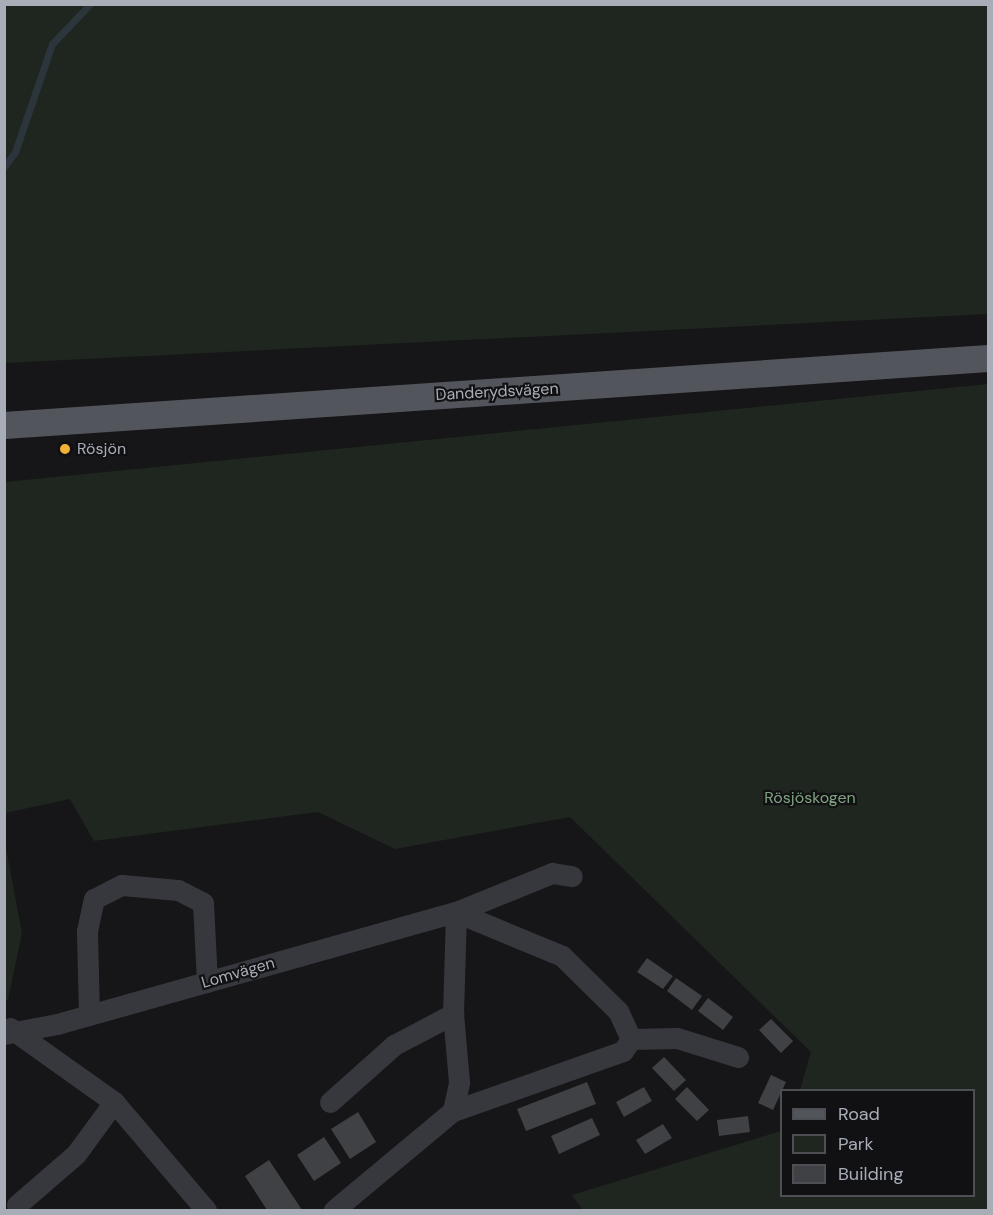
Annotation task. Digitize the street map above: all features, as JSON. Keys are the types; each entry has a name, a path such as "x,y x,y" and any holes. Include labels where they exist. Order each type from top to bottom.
{"main road":[{"name":"Danderydsvägen","path":"4,425 988,358"}],"lane":[{"name":"Lomvägen","path":"9,1030 89,1015 456,912 552,873 572,876"},
{"path":"89,1015 87,931 94,898 122,885 178,890 203,903 207,982"},
{"path":"453,1111 459,1082 453,1014 456,912 562,956 618,1011 631,1040"},
{"path":"330,1102 394,1045 453,1014"},
{"path":"4,1051 9,1030 114,1102 206,1210"},
{"path":"631,1040 677,1038 738,1057"},
{"path":"334,1210 453,1111 623,1051 631,1040"},
{"path":"17,1205 76,1154 114,1102"}],"green space":[{"path":"5,4 988,5 988,314 5,363"},
{"name":"Rösjöskogen","path":"988,384 988,1210 583,1210 572,1195 780,1131 780,1197 975,1197 975,1089 800,1089 811,1052 570,817 395,849 318,812 94,841 70,799 5,813 5,482"},
{"path":"5,843 22,933 8,1000 4,999"}],"building":[{"path":"647,958 673,976 663,989 637,972"},
{"path":"676,978 702,996 692,1010 667,991"},
{"path":"708,998 733,1017 723,1030 698,1011"},
{"path":"771,1019 793,1041 781,1053 759,1030"},
{"path":"664,1057 686,1080 674,1091 652,1068"},
{"path":"771,1075 786,1082 783,1089 780,1089 780,1095 773,1110 758,1103"},
{"path":"587,1082 596,1104 526,1131 517,1109"},
{"path":"644,1087 652,1101 624,1117 616,1102"},
{"path":"687,1087 709,1110 697,1121 675,1099"},
{"path":"358,1112 376,1142 350,1159 331,1129"},
{"path":"748,1116 750,1132 719,1136 717,1120"},
{"path":"592,1118 600,1135 559,1154 551,1136"},
{"path":"663,1124 672,1138 645,1154 636,1140"},
{"path":"324,1137 341,1163 314,1181 297,1155"},
{"path":"269,1160 302,1210 267,1210 245,1176"}],"waterway":[{"path":"4,167 15,152 52,44 90,4"}],"place":[{"name":"Rösjön","path":"65,449"}]}
